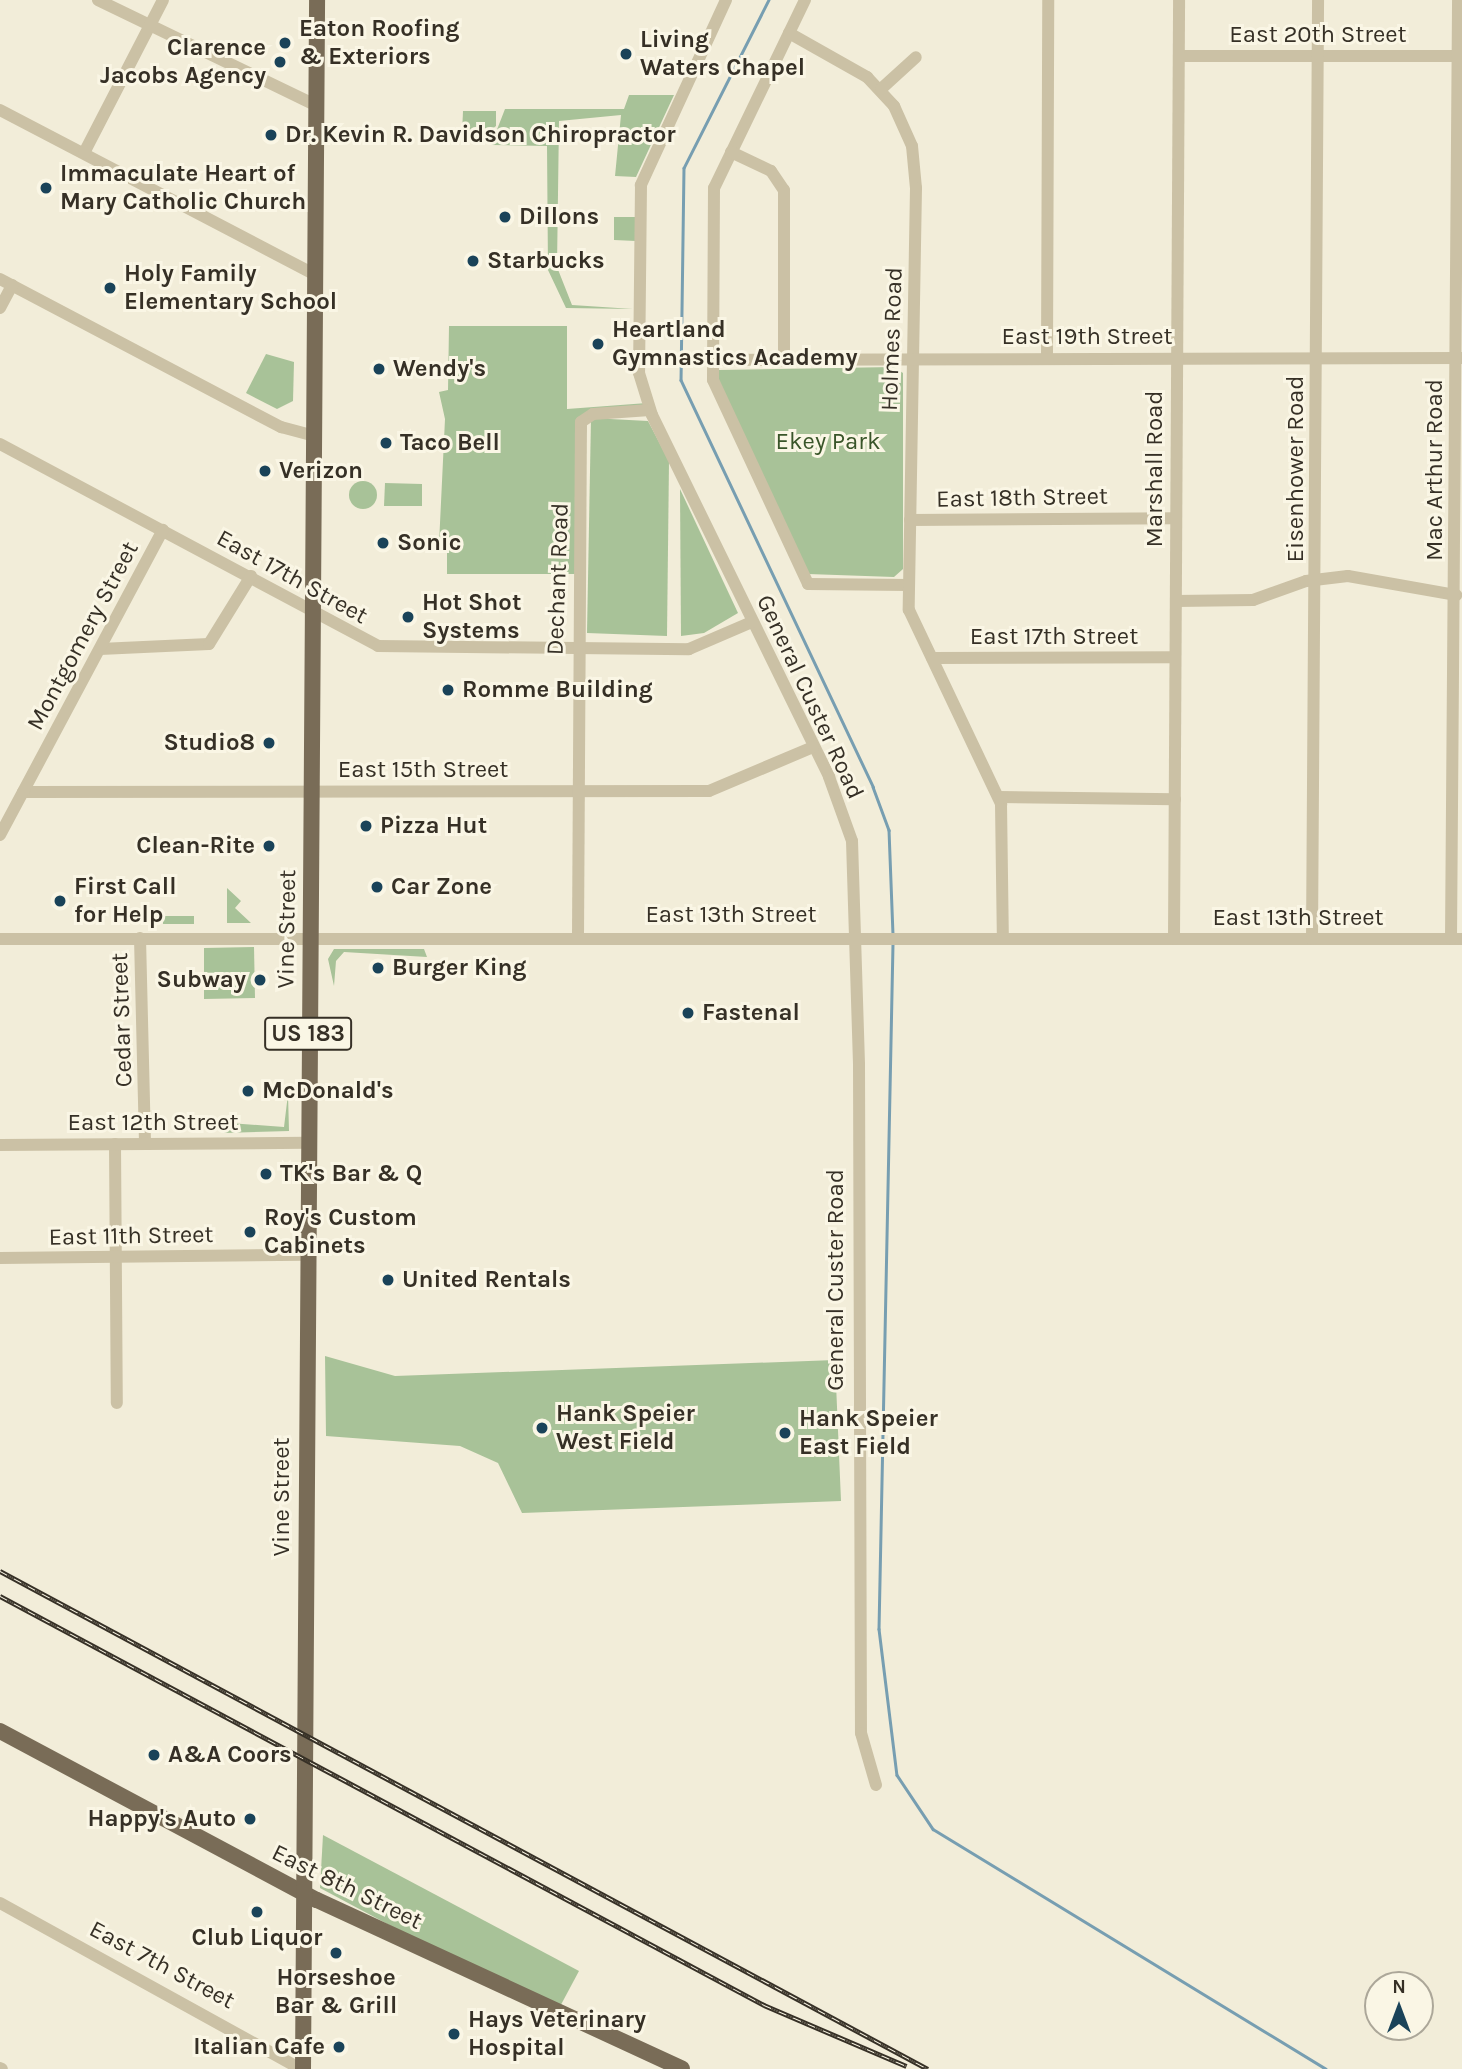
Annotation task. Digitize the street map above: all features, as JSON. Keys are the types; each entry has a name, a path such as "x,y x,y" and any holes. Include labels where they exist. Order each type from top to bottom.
{"main road":[{"name":"Vine Street","path":"302,2069 304,1255 311,791 317,0"},
{"name":"East 8th Street","path":"0,1731 303,1892 682,2069"}],"street":[{"path":"98,0 317,106"},
{"path":"84,153 163,0"},
{"name":"General Custer Road","path":"726,0 641,185 639,373 650,410 813,747 852,841 856,937 861,1733 876,1785"},
{"name":"General Custer Road","path":"805,0 714,188 713,380 808,584 909,585"},
{"path":"1047,358 1048,0"},
{"name":"Marshall Road","path":"1174,939 1179,0"},
{"name":"Eisenhower Road","path":"1312,939 1318,0"},
{"name":"Mac Arthur Road","path":"1457,939 1456,594 1460,132 1458,0"},
{"name":"Holmes Road","path":"789,33 850,65 881,89 904,124 916,167 909,610 999,797 1003,939"},
{"name":"East 20th Street","path":"1179,56 1458,56"},
{"path":"881,89 916,57"},
{"path":"0,110 315,275"},
{"path":"731,152 771,171 784,190 784,361"},
{"path":"0,308 6,282 281,427 314,436"},
{"name":"East 19th Street","path":"712,360 1459,358"},
{"name":"Dechant Road","path":"578,937 576,648 582,422 593,414 650,410"},
{"name":"East 17th Street","path":"0,444 378,646 689,649 752,622"},
{"name":"East 18th Street","path":"910,520 1176,518"},
{"name":"Montgomery Street","path":"0,835 163,530"},
{"path":"100,649 209,644 251,576"},
{"path":"1176,601 1253,600 1316,579 1379,578 1456,594"},
{"name":"East 17th Street","path":"932,658 1175,657"},
{"name":"East 15th Street","path":"23,792 709,791 813,747"},
{"path":"999,797 1175,799"},
{"name":"Cedar Street","path":"140,938 145,1144"},
{"name":"East 13th Street","path":"0,939 1457,939"},
{"name":"East 12th Street","path":"0,1144 306,1143"},
{"path":"115,1144 117,1403"},
{"name":"East 11th Street","path":"0,1258 304,1255"},
{"name":"East 7th Street","path":"0,1903 302,2069"}],"green space":[{"path":"629,95 674,95 636,177 615,176 621,115 559,121 557,267 572,305 633,309 566,308 548,270 547,146 491,145 505,109 624,109"},
{"path":"463,111 496,111 496,126 486,134 462,134"},
{"path":"614,217 637,217 636,241 614,240"},
{"path":"449,326 567,326 567,409 647,403 650,410 587,415 580,574 447,574 447,545 439,544 445,419 439,392 448,390"},
{"path":"266,354 294,362 293,401 277,409 246,393"},
{"name":"Ekey Park","path":"894,367 903,373 903,569 894,577 808,574 717,380 719,370"},
{"path":"591,418 648,421 669,461 667,636 587,633"},
{"path":"363,481 373,485 377,495 373,505 363,509 353,505 349,495 353,485"},
{"path":"385,483 422,484 422,506 384,506"},
{"path":"680,489 738,613 704,633 681,636"},
{"path":"227,888 241,901 235,908 251,923 227,923"},
{"path":"163,916 194,916 194,924 163,924"},
{"path":"254,947 255,998 204,999 204,948"},
{"path":"334,949 424,949 427,957 344,952 336,961 334,986 328,959"},
{"path":"288,1094 289,1131 223,1133 229,1123 284,1127"},
{"path":"325,1356 395,1376 835,1360 841,1501 522,1513 498,1463 460,1446 326,1436"},
{"path":"323,1835 579,1971 556,2014 320,1888"}],"waterway":[{"path":"769,0 684,168 681,380 873,787 889,830 893,934"},
{"path":"893,944 879,1629 897,1775 933,1829 1326,2069"}],"railway":[{"path":"0,1571 928,2069"},
{"path":"0,1596 764,2005 906,2066"}],"place":[{"name":"Eaton Roofing & Exteriors","path":"285,43"},
{"name":"Living Waters Chapel","path":"626,54"},
{"name":"Clarence Jacobs Agency","path":"280,62"},
{"name":"Dr. Kevin R. Davidson Chiropractor","path":"271,135"},
{"name":"Immaculate Heart of Mary Catholic Church","path":"46,188"},
{"name":"Dillons","path":"505,217"},
{"name":"Starbucks","path":"473,261"},
{"name":"Holy Family Elementary School","path":"110,288"},
{"name":"Heartland Gymnastics Academy","path":"598,344"},
{"name":"Wendy's","path":"379,369"},
{"name":"Taco Bell","path":"386,443"},
{"name":"Verizon","path":"265,471"},
{"name":"Sonic","path":"383,543"},
{"name":"Hot Shot Systems","path":"408,617"},
{"name":"Romme Building","path":"448,690"},
{"name":"Studio8","path":"269,743"},
{"name":"Pizza Hut","path":"366,826"},
{"name":"Clean-Rite","path":"269,846"},
{"name":"Car Zone","path":"377,887"},
{"name":"First Call for Help","path":"60,901"},
{"name":"Burger King","path":"378,968"},
{"name":"Subway","path":"260,980"},
{"name":"Fastenal","path":"688,1013"},
{"name":"McDonald's","path":"248,1091"},
{"name":"TK's Bar & Q","path":"266,1174"},
{"name":"Roy's Custom Cabinets","path":"250,1232"},
{"name":"United Rentals","path":"388,1280"},
{"name":"Hank Speier West Field","path":"542,1428"},
{"name":"Hank Speier East Field","path":"785,1433"},
{"name":"A&A Coors","path":"154,1755"},
{"name":"Happy's Auto","path":"250,1819"},
{"name":"Club Liquor","path":"257,1912"},
{"name":"Horseshoe Bar & Grill","path":"336,1953"},
{"name":"Hays Veterinary Hospital","path":"454,2034"},
{"name":"Italian Cafe","path":"339,2047"}]}
